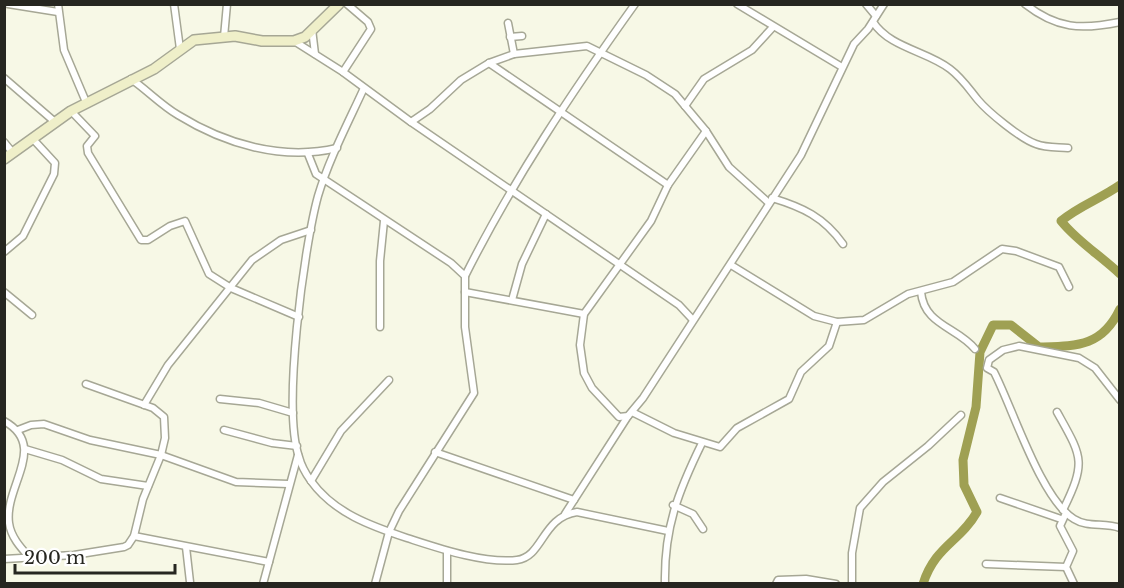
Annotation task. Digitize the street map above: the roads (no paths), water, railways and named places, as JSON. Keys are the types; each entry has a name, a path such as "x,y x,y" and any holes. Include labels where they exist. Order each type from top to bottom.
{"street":[{"path":"8,4 58,8 64,50 86,102"},
{"path":"174,4 180,49"},
{"path":"224,37 227,4"},
{"path":"4,159 71,111 130,79 154,69 194,40 224,37 294,41 305,37 339,4"},
{"path":"343,72 371,29 347,4"},
{"path":"375,584 389,532 435,452 474,393 467,350 465,276 511,191 560,111 635,4"},
{"path":"737,4 842,67"},
{"path":"866,4 891,39 932,57 950,69 966,83 991,115 1006,126 1035,144 1068,148"},
{"path":"565,514 630,414 673,356 693,320 801,155 854,44 884,4"},
{"path":"1026,4 1063,26 1093,26 1119,22"},
{"path":"507,23 514,54"},
{"path":"685,106 704,79 752,50 773,27"},
{"path":"312,29 315,54"},
{"path":"510,37 522,36"},
{"path":"294,41 343,72 411,122 679,305 693,320"},
{"path":"411,122 430,110 461,80 489,63 514,54 581,46 601,52 664,86 706,131 729,166 770,200 817,216 826,222 843,244"},
{"path":"489,63 668,184"},
{"path":"4,78 55,122"},
{"path":"130,79 178,115 229,140 249,146 308,154 337,148"},
{"path":"364,88 323,179 311,230 299,317 294,413 298,455 311,481 341,510 389,532 447,551 504,561 519,560 528,556 556,519 565,514 578,512 668,531"},
{"path":"71,111 95,136 87,146 88,153 141,240 148,240 170,226 185,221 203,266 209,274 231,288 299,317"},
{"path":"706,131 668,184 651,221 584,314 580,345 584,373 592,388 618,417 630,414 674,433 720,447 737,428 789,399 801,372 830,346 837,322"},
{"path":"4,252 23,236 54,174 55,163 33,138"},
{"path":"4,142 13,153"},
{"path":"308,154 312,169 323,179 451,263 465,276"},
{"path":"512,300 522,264 546,214"},
{"path":"380,327 380,261 384,220"},
{"path":"144,405 168,365 261,252 281,240 311,230"},
{"path":"731,265 814,315 837,322 864,320 908,294 953,282 1002,249 1016,250 1059,267 1069,286"},
{"path":"4,292 32,315"},
{"path":"465,292 584,314"},
{"path":"921,292 922,301 931,317 975,349"},
{"path":"4,306 11,298"},
{"path":"1119,400 1095,368 1079,358 1019,346 1003,350 989,360 987,368 994,372 1042,478 1065,512 1083,524 1119,528"},
{"path":"311,481 341,431 388,380"},
{"path":"4,559 31,559 124,547 134,536 148,486 161,455 165,438 164,417 158,410 86,384"},
{"path":"220,399 260,403 294,413"},
{"path":"1057,412 1073,441 1081,465 1061,519 1060,526 1071,544 1073,553 1066,567"},
{"path":"852,584 852,554 860,508 883,482 891,478 961,415"},
{"path":"4,421 18,430 25,449 9,523 13,537 31,559"},
{"path":"18,430 31,424 44,424 90,440 161,455 236,482 288,484"},
{"path":"224,430 272,443 297,446"},
{"path":"665,583 668,531 674,506 702,443"},
{"path":"25,449 62,460 100,478 148,486"},
{"path":"435,452 574,500"},
{"path":"262,584 288,484 298,455"},
{"path":"1000,498 1061,519"},
{"path":"674,506 693,514 703,529"},
{"path":"134,536 269,562"},
{"path":"186,547 190,582"},
{"path":"447,551 447,584"},
{"path":"986,564 1066,567"},
{"path":"1066,567 1074,584"},
{"path":"776,584 778,580 793,579 836,584"}],"waterway":[{"path":"1120,185 1061,221 1120,274"},
{"path":"923,584 934,561 963,531 977,512 964,485 963,460 976,407 980,352 993,325 1011,325 1039,347 1077,345 1105,331 1120,309"}]}
